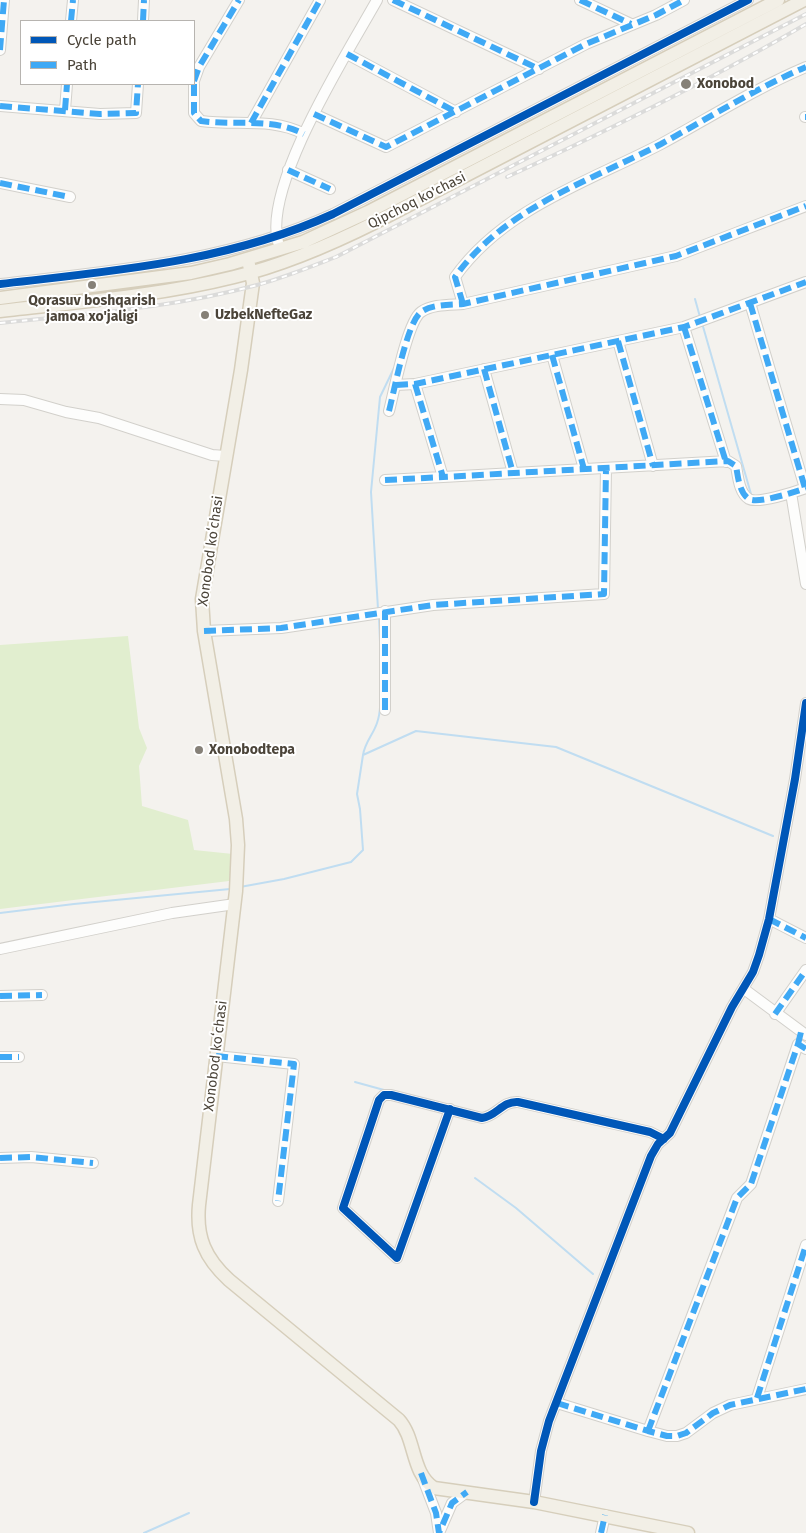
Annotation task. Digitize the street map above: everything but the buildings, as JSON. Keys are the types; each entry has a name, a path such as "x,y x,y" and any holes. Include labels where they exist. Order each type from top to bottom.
{"main road":[{"name":"Qipchoq ko'chasi","path":"0,311 182,288 251,273 778,0"},
{"name":"Qipchoq ko'chasi","path":"0,298 191,273 248,260 282,256 332,244 804,0"},
{"name":"Xonobod koʻchasi","path":"248,260 253,283 203,587 204,631 237,828 237,888 198,1216 198,1232 203,1247 211,1261 229,1280 399,1420 407,1433 421,1473 434,1488 534,1502 688,1533"}],"street":[{"path":"0,50 4,0"},
{"path":"71,20 73,0"},
{"path":"143,20 144,0"},
{"path":"196,67 239,0"},
{"path":"251,123 320,0"},
{"path":"282,256 277,237 277,216 288,170 314,114 377,0"},
{"path":"393,0 539,69"},
{"path":"580,0 631,24"},
{"path":"314,114 386,147 586,44 656,15 684,0"},
{"path":"0,284 172,262 227,252 277,237 333,214 748,0"},
{"path":"346,54 456,112"},
{"path":"462,304 456,277 480,247 523,213 664,142 775,80 806,67"},
{"path":"65,110 67,85"},
{"path":"0,106 100,114 136,113 138,85"},
{"path":"194,85 194,113 197,119 206,122 284,125 304,134"},
{"path":"288,170 330,189"},
{"path":"0,183 70,197"},
{"path":"389,411 412,324 416,317 431,307 462,304 676,256 806,206"},
{"path":"396,385 415,384 684,327 806,282"},
{"path":"385,480 726,462 734,464 742,491 749,499 756,500 791,494 806,488 750,303"},
{"path":"684,327 726,462"},
{"path":"618,341 653,466"},
{"path":"552,355 584,469"},
{"path":"484,369 513,473"},
{"path":"415,384 443,477"},
{"path":"0,399 24,400 66,412 99,418 212,455 225,456"},
{"path":"204,631 281,628 433,605 604,594 606,468"},
{"path":"791,494 806,584"},
{"path":"385,611 385,710"},
{"path":"534,1502 541,1451 556,1403 652,1156 664,1138 670,1133 732,1007 744,989 756,963 769,919 795,779 806,703"},
{"path":"0,949 172,913 235,904"},
{"path":"769,919 806,938"},
{"path":"775,1014 806,970"},
{"path":"648,1431 737,1198 751,1184 802,1046 804,1034 744,989"},
{"path":"0,996 42,995"},
{"path":"216,1056 294,1064 278,1201"},
{"path":"0,1058 19,1057"},
{"path":"450,1110 397,1258 343,1208 379,1100 384,1095 485,1117 506,1102 518,1102 650,1132 664,1138"},
{"path":"0,1158 31,1157 81,1164 93,1163"},
{"path":"758,1398 806,1245"},
{"path":"556,1403 667,1436 686,1433 713,1413 730,1405 806,1389"},
{"path":"421,1473 436,1513 439,1533"},
{"path":"439,1533 452,1503 467,1492"},
{"path":"601,1533 606,1515"}],"green space":[{"path":"128,636 139,728 147,748 139,766 142,806 188,820 194,850 233,854 229,881 0,909 0,645"}],"waterway":[{"path":"695,299 700,317"},
{"path":"702,323 751,494"},
{"path":"378,609 371,492 380,397 394,368"},
{"path":"379,617 380,642"},
{"path":"363,755 365,746 379,718 380,676"},
{"path":"240,887 284,879 351,862 363,850 357,794 363,755 416,731 556,747 773,836"},
{"path":"0,913 230,889"},
{"path":"355,1082 384,1090"},
{"path":"475,1178 516,1208 593,1274"},
{"path":"144,1533 189,1513"}],"railway":[{"path":"0,323 97,313 194,299 257,285 316,265 336,257 806,14"},
{"path":"507,177 658,104 806,24"}],"marked path":[{"path":"0,50 4,0"},
{"path":"71,20 73,0"},
{"path":"143,20 144,0"},
{"path":"195,78 199,67 239,0"},
{"path":"251,123 320,0"},
{"path":"393,0 539,69"},
{"path":"580,0 631,24"},
{"path":"314,114 386,147 586,44 656,15 684,0"},
{"path":"347,54 456,112"},
{"path":"463,304 455,277 475,253 498,232 523,214 550,198 661,144 769,84 806,67"},
{"path":"65,110 67,85"},
{"path":"0,106 100,114 136,113 138,85"},
{"path":"194,85 194,113 201,121 267,124 292,129 304,134"},
{"path":"288,170 330,189"},
{"path":"0,183 70,197"},
{"path":"389,411 406,343 416,318 425,309 441,305 463,304 676,256 806,206"},
{"path":"396,385 415,384 684,327 806,282"},
{"path":"750,303 805,488"},
{"path":"684,327 726,462"},
{"path":"618,341 653,466"},
{"path":"552,355 584,469"},
{"path":"484,369 513,473"},
{"path":"415,384 443,477 728,461 736,466 741,489 749,499 768,499 806,488"},
{"path":"204,631 281,628 433,605 604,594 606,468"},
{"path":"385,480 443,477"},
{"path":"385,611 385,710"},
{"path":"769,919 806,938"},
{"path":"775,1014 806,970"},
{"path":"0,996 42,995"},
{"path":"798,1044 801,1032"},
{"path":"648,1431 737,1198 751,1184 798,1044 806,1049"},
{"path":"216,1056 294,1064 278,1201"},
{"path":"0,1057 19,1057"},
{"path":"0,1158 31,1157 93,1163"},
{"path":"757,1398 806,1245"},
{"path":"557,1403 648,1431 667,1436 677,1436 686,1433 713,1413 730,1405 806,1389"},
{"path":"421,1473 436,1513 439,1533 452,1503 467,1492"},
{"path":"601,1533 605,1515"}],"cycle path":[{"path":"0,284 170,262 211,254 293,230 333,214 748,0"},
{"path":"534,1502 541,1451 549,1421 651,1156 658,1144 670,1133 732,1007 753,972 759,955 769,919 795,779 806,703"},
{"path":"450,1109 397,1258 343,1208 379,1100 384,1095 391,1095 482,1118 492,1115 512,1102 518,1102 650,1132 664,1139"}],"place":[{"name":"Xonobod","path":"686,84"},
{"name":"Qorasuv boshqarish jamoa xo'jaligi","path":"92,285"},
{"name":"UzbekNefteGaz","path":"205,315"},
{"name":"Xonobodtepa","path":"199,750"}]}
